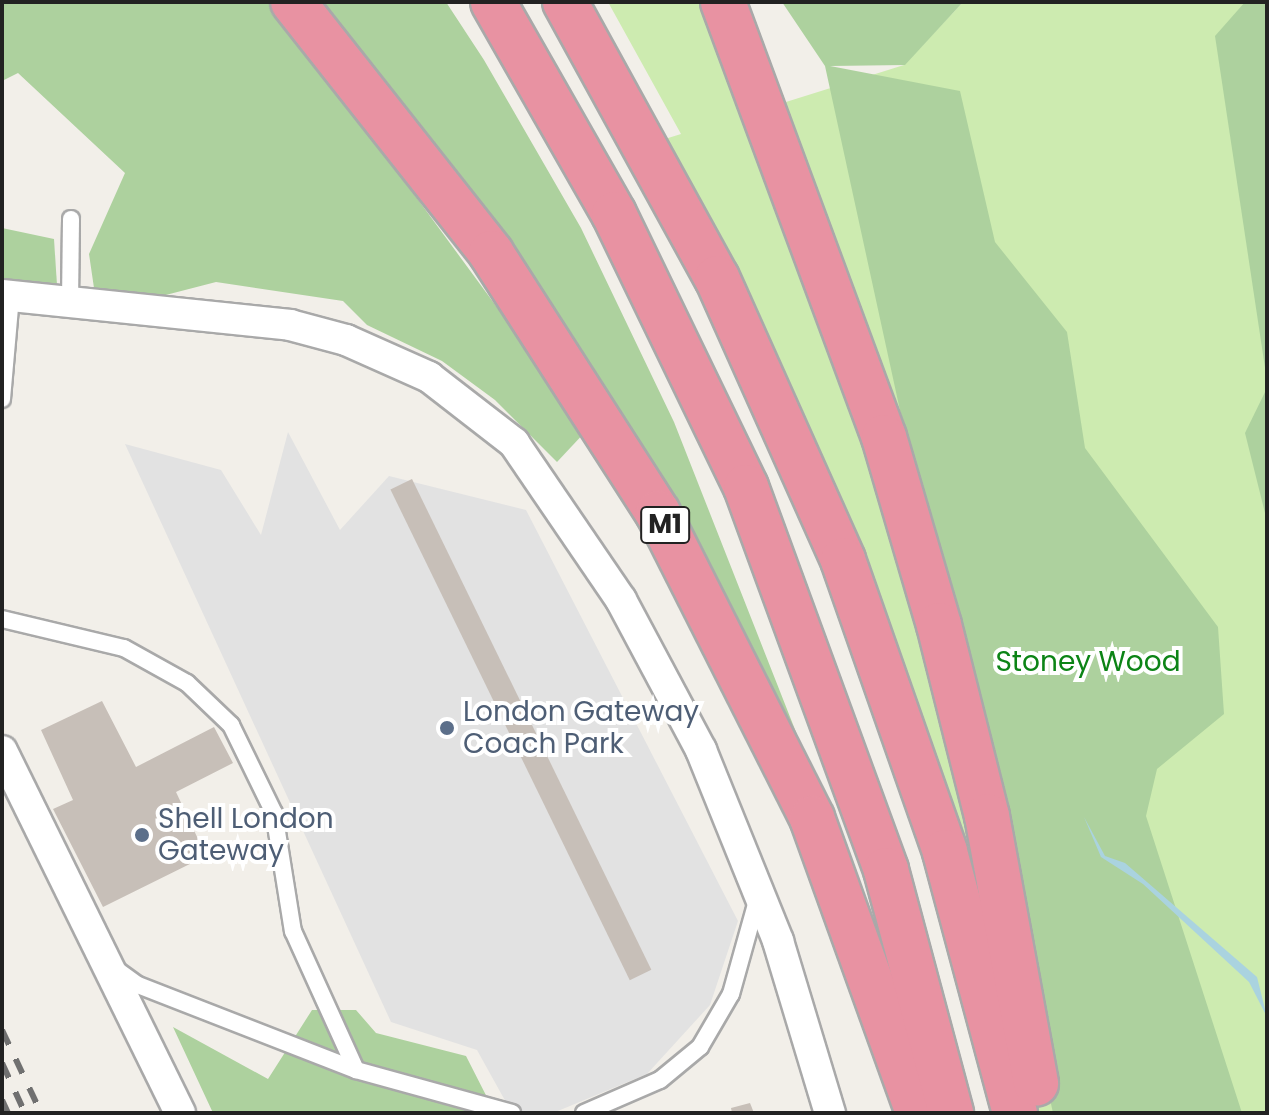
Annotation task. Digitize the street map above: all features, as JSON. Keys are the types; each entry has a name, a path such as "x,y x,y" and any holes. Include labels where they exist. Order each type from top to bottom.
{"highway":[{"name":"M1","path":"293,2 491,253 658,513 812,818 918,1113"},
{"path":"493,2 614,214 746,487 872,829 951,1113"},
{"path":"565,2 717,278 843,560 945,852 1015,1113"},
{"path":"723,2 884,437 939,625 987,816 1041,1113"}],"street":[{"path":"6,296 290,325 391,357 475,408 543,480 621,600 701,750 759,892 830,1113"},
{"path":"2,751 180,1113"}],"lane":[{"path":"70,302 71,219"},
{"path":"2,399 6,296"},
{"path":"2,619 124,648 187,683 231,725 274,813 293,931 356,1070"},
{"path":"584,1113 660,1080 700,1047 731,994 759,892"},
{"path":"108,963 138,985 356,1070 512,1113"}],"green space":[{"path":"2,2 273,2 587,430 557,462 495,400 442,361 367,325 343,301 216,282 158,297 94,288 89,254 125,173 18,73 2,81"},
{"path":"318,2 446,2 484,60 581,228 674,422 818,788 571,334 461,177"},
{"path":"608,2 703,2 744,115 904,65 963,2 1267,2 1267,1113 1015,1113 796,460 636,148 681,134"},
{"name":"Stoney Wood","path":"782,2 963,2 905,65 830,66 960,91 995,242 1067,332 1085,448 1218,627 1224,714 1157,769 1146,816 1242,1113 1053,1113 825,66"},
{"path":"1245,2 1267,2 1267,381 1215,36"},
{"path":"2,228 54,239 57,285 2,280"},
{"path":"1267,388 1267,521 1245,433"},
{"path":"312,1010 356,1010 376,1033 466,1056 495,1113 213,1113 173,1027 268,1079"}],"shaded area":[{"name":"London Gateway Coach Park","path":"288,432 340,530 389,476 526,510 738,921 710,1005 647,1074 553,1113 512,1113 477,1050 391,1022 125,444 221,470 261,535"}],"water":[{"path":"1084,817 1105,856 1125,863 1257,977 1267,1017 1249,982 1143,884 1101,857"}],"building":[{"path":"412,479 651,970 630,980 390,490"},
{"path":"102,701 136,767 214,727 233,763 176,792 206,856 103,907 53,809 73,800 41,730"},
{"path":"750,1103 754,1113 732,1113 731,1108"}],"railway":[{"path":"2,1030 41,1113"},
{"path":"2,1063 25,1113"},
{"path":"2,1100 8,1113"}],"place":[{"name":"London Gateway Coach Park","path":"447,728"},
{"name":"Shell London Gateway","path":"142,835"}]}
